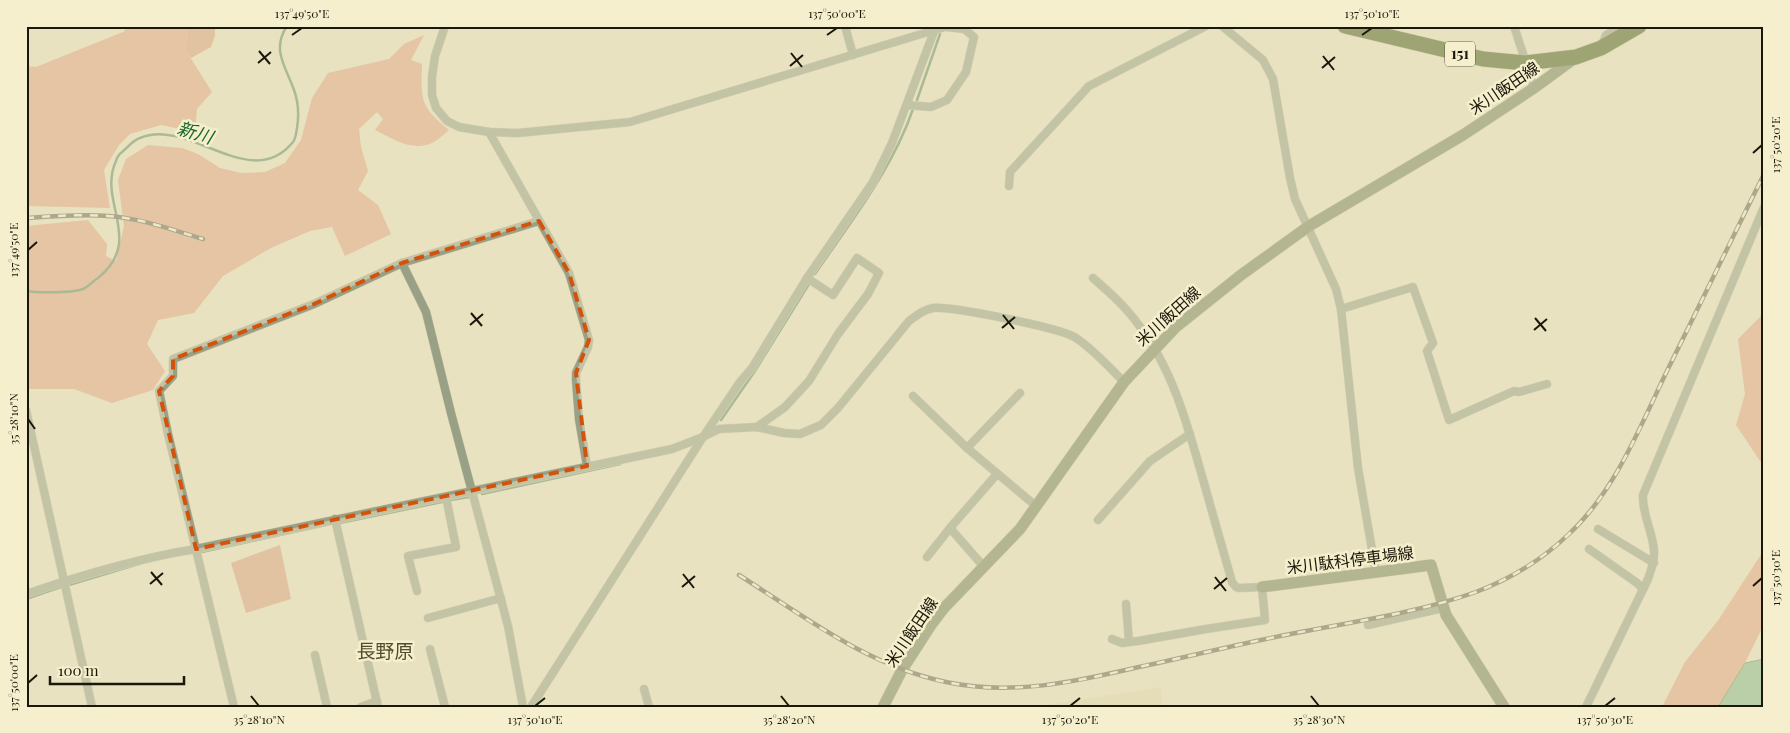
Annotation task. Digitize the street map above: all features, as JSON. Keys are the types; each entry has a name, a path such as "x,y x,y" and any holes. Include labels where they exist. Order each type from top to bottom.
{"highway":[{"name":"151","path":"1345,26 1483,59 1525,63 1576,57 1601,48 1639,26"}],"main road":[{"name":"米川飯田線","path":"883,707 902,670 944,608 1016,534 1124,382 1176,328 1213,297 1309,226 1463,134 1534,88 1576,57"},
{"name":"米川駄科停車場線","path":"1262,587 1431,565 1443,608 1504,707"}],"street":[{"path":"445,26 435,56 432,95 436,108 447,121 459,127 489,132 518,132 630,122 935,29 947,27 964,29 974,37 966,72 947,100 931,107 907,105"},
{"path":"845,26 853,55"},
{"path":"1009,186 1010,172 1089,86 1206,26"},
{"path":"1222,26 1263,60 1271,74 1295,199 1309,226 1311,236 1336,289 1340,309 1358,468 1376,573"},
{"path":"1514,26 1534,88"},
{"path":"1601,48 1606,35 1621,26"},
{"path":"532,707 703,438 740,382 752,368 806,278 873,182 892,143 935,29"},
{"path":"489,132 569,273 589,340 588,347 576,372 579,419 587,466"},
{"path":"1586,707 1654,563 1654,550 1643,505 1643,496 1764,207"},
{"path":"234,707 159,391 173,376 173,359 314,304 402,263 539,221"},
{"path":"757,427 785,407 808,381 838,334 868,294 879,273 857,258 833,295 806,278"},
{"path":"402,263 426,312 508,626 523,707"},
{"path":"1093,278 1132,316 1170,377 1190,434 1232,582 1236,588 1262,587 1265,620 1122,643 1112,639"},
{"path":"1340,309 1413,287 1434,343 1427,351 1449,420 1514,391 1519,392 1547,384"},
{"path":"26,594 64,581 159,555 196,549 672,449 703,438 719,429 757,427 784,433 800,434 821,425 838,408 909,321 922,312 933,308 1000,318 1075,336 1124,382"},
{"path":"967,448 1020,393"},
{"path":"913,396 967,448 1036,506"},
{"path":"26,410 92,707"},
{"path":"1098,520 1150,461 1190,434"},
{"path":"927,557 997,474"},
{"path":"417,591 408,556 456,547 446,497"},
{"path":"335,520 377,704 360,707"},
{"path":"950,528 984,567"},
{"path":"1598,529 1654,563"},
{"path":"1589,549 1643,589"},
{"path":"428,618 501,598"},
{"path":"1126,604 1129,642"},
{"path":"1368,625 1443,608"},
{"path":"430,650 445,707"},
{"path":"315,656 326,707"},
{"path":"644,690 649,707"}],"highlighted area":[{"path":"539,221 569,273 589,340 576,373 587,466 196,549 159,391 173,376 173,359 314,304 402,263"}],"shaded area":[{"path":"129,26 188,26 185,49 212,92 197,109 195,132 161,125 130,134 119,145 104,170 110,208 26,206 26,66 36,67 123,32"},
{"path":"188,26 215,26 215,35 211,47 191,58 185,49"},
{"path":"424,35 411,60 422,64 422,95 427,108 449,130 434,142 426,145 404,144 375,130 383,119 377,112 359,129 361,147 368,171 358,190 378,205 391,234 345,256 332,227 310,231 271,248 223,276 194,313 158,320 147,344 165,371 153,390 112,403 74,389 26,389 26,226 88,220 107,244 106,256 116,261 124,226 118,180 126,159 148,145 182,148 198,154 220,168 241,173 265,172 285,163 301,140 312,98 328,73 389,59 404,44"},
{"path":"1764,313 1764,471 1762,464 1736,425 1745,394 1738,339"},
{"path":"280,545 291,599 246,613 231,563"},
{"path":"1764,550 1764,624 1745,663 1718,707 1662,707 1685,662 1719,619"},
{"path":"1764,659 1764,707 1718,707 1745,663"},
{"path":"1161,687 1162,707 1036,707"}],"waterway":[{"name":"新川","path":"26,291 55,292 83,289 98,278 111,264 118,249 119,235 112,191 112,176 118,156 137,139 159,134 179,137 239,158 258,160 276,156 293,142 298,123 297,104 280,51 282,35 287,26"},
{"path":"917,100 940,34"},
{"path":"815,274 870,195 894,152 913,109"},
{"path":"721,420 755,371 809,284"},
{"path":"482,494 620,464"},
{"path":"451,500 469,497"},
{"path":"340,523 442,502"},
{"path":"202,552 326,525"},
{"path":"69,585 142,563"},
{"path":"26,599 61,587"}],"railway":[{"path":"739,575 838,638 890,664 917,675 946,682 995,688 1043,685 1091,678 1266,639 1398,613 1476,592 1514,575 1548,552 1569,534 1600,499 1636,437 1764,174"},
{"path":"26,218 78,215 120,217 203,239"}],"district":[{"name":"長野原","path":"385,651"}]}
